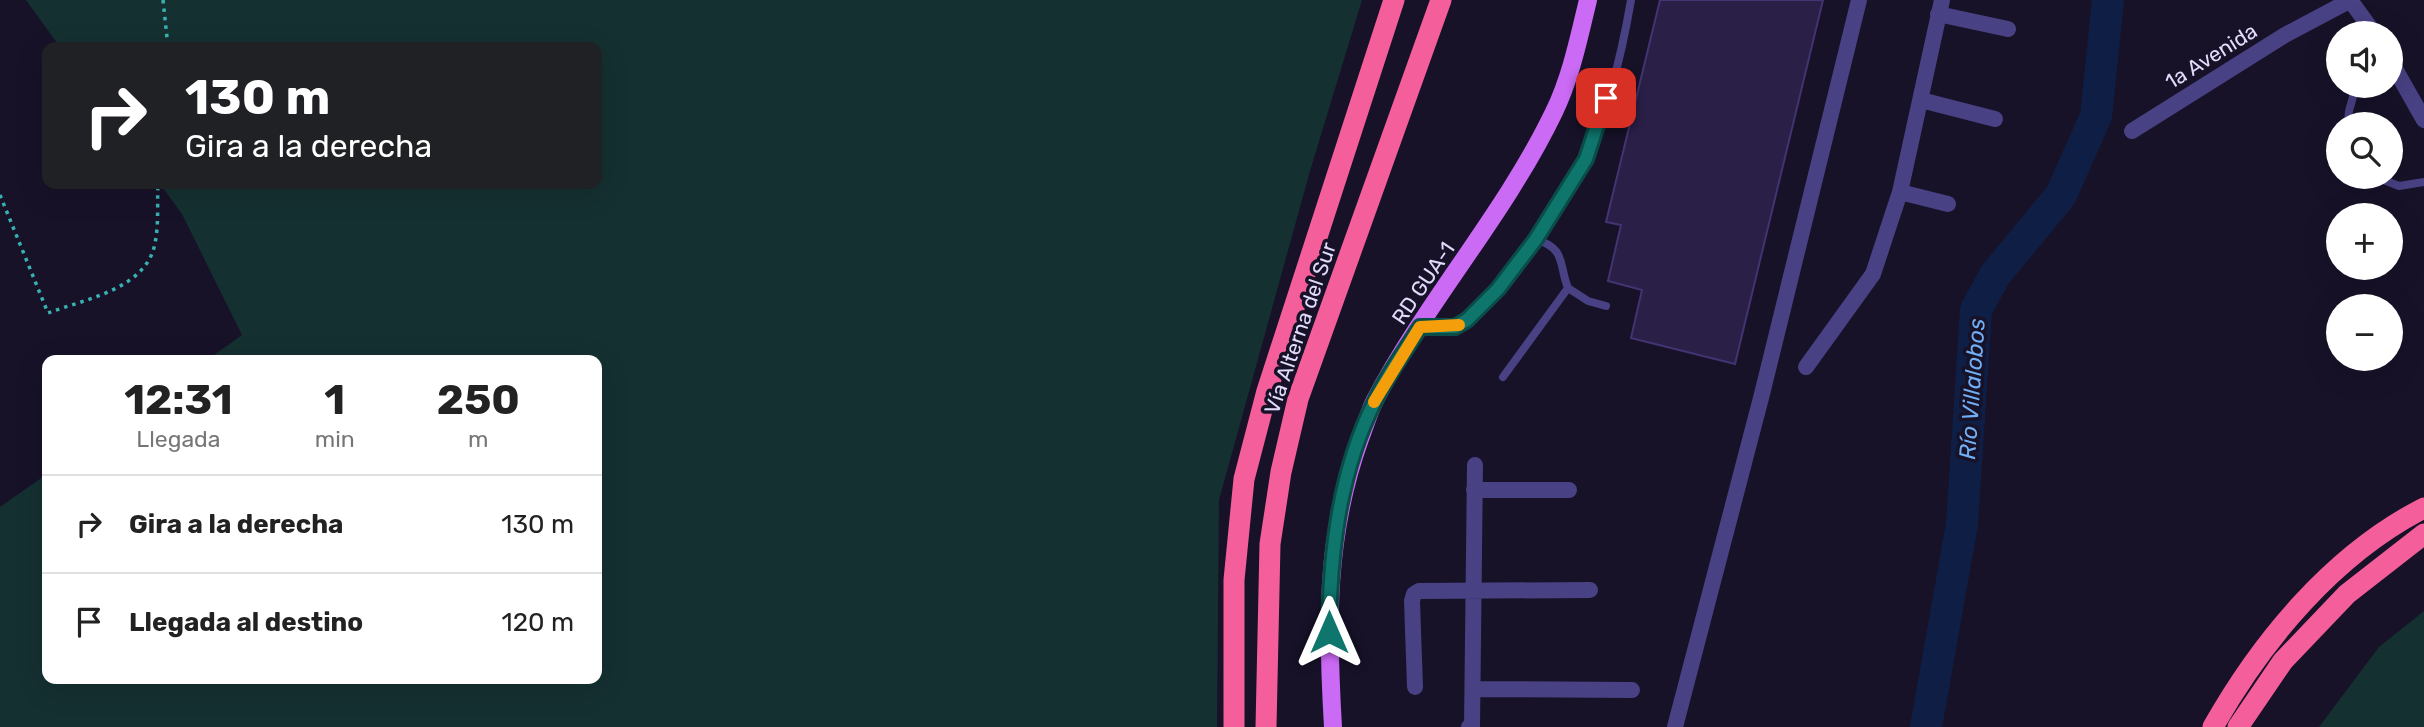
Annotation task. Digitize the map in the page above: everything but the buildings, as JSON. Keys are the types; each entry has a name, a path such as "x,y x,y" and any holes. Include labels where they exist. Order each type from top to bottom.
{"highway":[{"name":"Vía Alterna del Sur","path":"1234,727 1234,580 1240,502 1247,467 1267,391 1394,0"},
{"name":"Vía Alterna del Sur","path":"1266,727 1270,544 1281,472 1298,399 1441,0"},
{"path":"2213,727 2254,663 2308,598 2345,560 2424,508"},
{"path":"2238,727 2283,661 2319,622 2347,594 2424,534"}],"main road":[{"name":"RD GUA-1","path":"1333,727 1329,585 1336,519 1348,474 1374,401 1500,206 1555,110 1576,50 1588,0"}],"street":[{"path":"1675,727 1762,394 1859,0"},
{"path":"2351,0 2364,21"},
{"name":"1a Avenida","path":"2132,131 2285,35 2351,0"},
{"path":"1806,367 1873,274 1900,192 1940,7 2008,29"},
{"path":"2403,83 2424,120"},
{"path":"1921,100 1995,119"},
{"path":"1900,192 1948,204"},
{"path":"1471,727 1474,689 1475,465"},
{"path":"1474,490 1569,490"},
{"path":"1416,687 1414,594 1419,590 1590,590"},
{"path":"1474,689 1632,691"}],"lane":[{"path":"1420,327 1455,327 1467,320 1498,289 1536,239 1586,159 1623,46 1631,0"},
{"path":"2403,185 2424,182"},
{"path":"1536,239 1556,250 1568,288 1588,301 1606,306"},
{"path":"1503,377 1568,288"}],"path":[{"path":"163,0 167,42"},
{"path":"0,195 48,313 128,283 142,271 155,245 158,189"}],"green space":[{"path":"26,0 1362,0 1310,171 1219,500 1217,727 0,727 0,507 42,478 42,684 602,684 602,355 214,355 242,335 182,214 164,189 602,189 602,42 56,42"},
{"path":"2424,611 2424,727 2319,727 2379,647"}],"waterway":[{"name":"Río Villalobos","path":"1926,727 1962,524 1976,310 1995,275 2061,195 2096,116 2108,0"}],"slow traffic":[{"path":"1374,402 1420,327 1442,328 1459,325"}],"route":[{"path":"1329,632 1329,585 1336,519 1348,474 1374,401 1420,327 1455,327 1467,320 1498,289 1526,254 1586,159 1606,98"}]}
